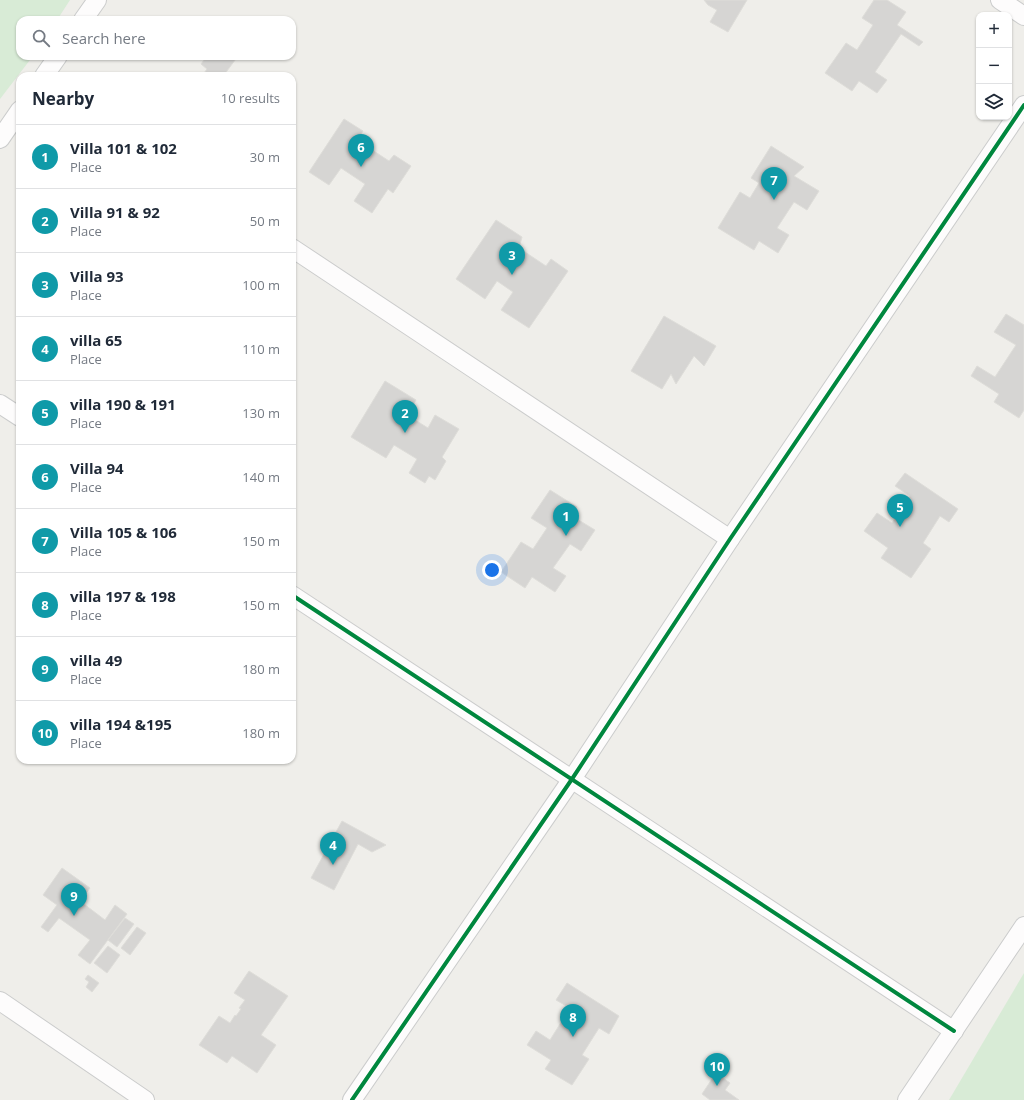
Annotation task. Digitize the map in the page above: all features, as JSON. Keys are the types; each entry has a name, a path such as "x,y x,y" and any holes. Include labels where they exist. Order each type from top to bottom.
{"street":[{"path":"86,16 97,0"},
{"path":"1000,0 1024,16"},
{"path":"47,72 55,60"},
{"path":"352,1100 572,779 730,539 1024,105"},
{"path":"0,139 16,116"},
{"path":"296,251 730,539"},
{"path":"0,404 16,414"},
{"path":"296,598 954,1031"},
{"path":"907,1100 1024,926"},
{"path":"0,1001 145,1100"}],"green space":[{"path":"0,0 70,0 60,16 16,16 16,60 30,60 21,72 16,72 16,78 0,99"},
{"path":"1024,973 1024,1100 949,1100"}],"building":[{"path":"704,0 747,0 728,32 710,22 717,10 708,5"},
{"path":"874,0 887,0 906,12 897,25 923,42 919,46 901,34 875,72 887,80 877,93 859,81 852,91 825,73 846,43 857,50 873,25 862,18"},
{"path":"204,60 235,60 226,72 205,72 207,69 201,64"},
{"path":"344,119 363,131 357,140 389,161 394,155 411,166 393,193 388,189 372,213 354,201 365,184 341,168 329,185 309,172"},
{"path":"771,146 804,167 794,176 819,191 807,210 794,202 777,228 789,235 778,253 759,241 754,250 718,228 740,192 750,198 759,183 751,178"},
{"path":"496,220 522,237 519,248 546,266 551,259 568,271 529,328 501,310 513,292 497,281 485,299 456,279"},
{"path":"1006,314 1024,325 1024,410 1019,418 994,402 999,394 971,376 977,366 995,377 1016,345 994,332"},
{"path":"664,316 716,346 704,366 694,356 676,384 671,374 662,389 631,371"},
{"path":"385,381 416,400 407,415 428,428 435,415 459,429 442,457 446,461 435,480 429,476 425,483 409,473 417,459 394,445 386,458 351,437"},
{"path":"905,473 958,509 949,522 940,516 923,543 931,549 911,578 881,558 888,548 864,531 877,513 892,523 910,496 895,486"},
{"path":"550,490 577,507 572,516 595,530 581,551 570,544 553,568 566,576 555,592 532,577 525,588 501,572 521,542 533,549 547,528 531,518"},
{"path":"342,821 386,845 372,852 358,844 334,890 311,878"},
{"path":"62,868 90,888 80,901 105,920 115,905 127,914 90,964 78,955 90,940 59,918 48,932 41,927 57,905 43,895"},
{"path":"125,918 134,924 117,947 108,940"},
{"path":"137,927 146,933 130,955 121,948"},
{"path":"108,946 120,955 107,973 94,963"},
{"path":"249,971 288,996 261,1035 276,1045 257,1073 232,1056 227,1063 199,1045 219,1016 230,1023 241,1009 239,1008 245,1000 234,993"},
{"path":"88,975 99,983 92,992 86,987 89,982 85,979"},
{"path":"567,983 619,1016 609,1034 599,1028 582,1055 589,1059 572,1085 545,1069 551,1060 527,1045 536,1031 550,1040 570,1008 556,1000"},
{"path":"716,1073 730,1083 725,1090 739,1100 710,1100 702,1094"}],"cycle path":[{"path":"352,1100 572,779 730,539 1024,105"},
{"path":"296,598 954,1031"}],"place":[{"name":"Villa 94","path":"361,167"},
{"name":"Villa 105 & 106","path":"774,200"},
{"name":"Villa 93","path":"512,275"},
{"name":"Villa 91 & 92","path":"405,433"},
{"name":"villa 190 & 191","path":"900,527"},
{"name":"Villa 101 & 102","path":"566,536"},
{"name":"villa 65","path":"333,865"},
{"name":"villa 49","path":"74,916"},
{"name":"villa 197 & 198","path":"573,1037"},
{"name":"villa 194 &195","path":"717,1086"}]}
